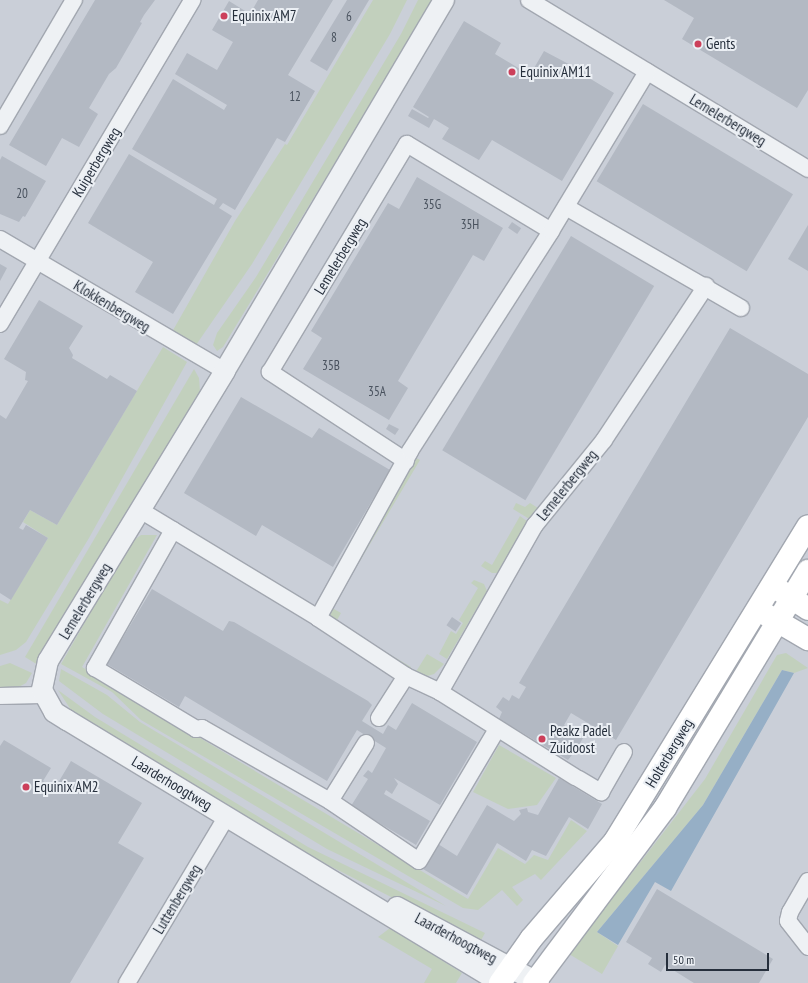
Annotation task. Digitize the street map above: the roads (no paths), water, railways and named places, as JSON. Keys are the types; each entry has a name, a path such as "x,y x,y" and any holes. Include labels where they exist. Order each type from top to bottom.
{"main road":[{"name":"Holterbergweg","path":"503,979 531,939 615,841 747,622 759,610 808,526"},
{"name":"Holterbergweg","path":"536,982 665,808 778,621 800,604 808,571"},
{"path":"773,587 800,604"},
{"path":"759,610 808,639"}],"street":[{"path":"0,126 74,0"},
{"name":"Kuiperbergweg","path":"0,324 192,0"},
{"name":"Lemelerbergweg","path":"44,695 42,682 48,661 225,371 444,0"},
{"name":"Lemelerbergweg","path":"529,0 808,169"},
{"path":"318,618 406,461 410,451 551,231 647,72"},
{"name":"Lemelerbergweg","path":"406,461 270,372 407,144 551,231"},
{"path":"566,207 706,286 741,308"},
{"name":"Klokkenbergweg","path":"0,239 225,371"},
{"name":"Lemelerbergweg","path":"440,692 535,526 604,440 706,286"},
{"path":"140,510 318,618 406,676 440,692 497,729 601,792 624,752"},
{"path":"172,530 96,668 196,729 202,728 330,801 420,862 497,729"},
{"path":"379,718 406,676"},
{"path":"0,696 44,695"},
{"name":"Laarderhoogtweg","path":"44,695 54,712 307,864 377,896 503,979 536,982"},
{"path":"330,801 366,743"},
{"name":"Luttenbergweg","path":"127,983 227,816"},
{"path":"808,881 790,912 788,921 808,947"}],"water":[{"path":"782,670 794,673 671,891 655,882 618,945 597,932 703,805"}],"place":[{"name":"Equinix AM7","path":"224,16"},
{"name":"Gents","path":"698,44"},
{"name":"Equinix AM11","path":"512,72"},
{"name":"Peakz Padel Zuidoost","path":"542,739"},
{"name":"Equinix AM2","path":"26,787"}]}
